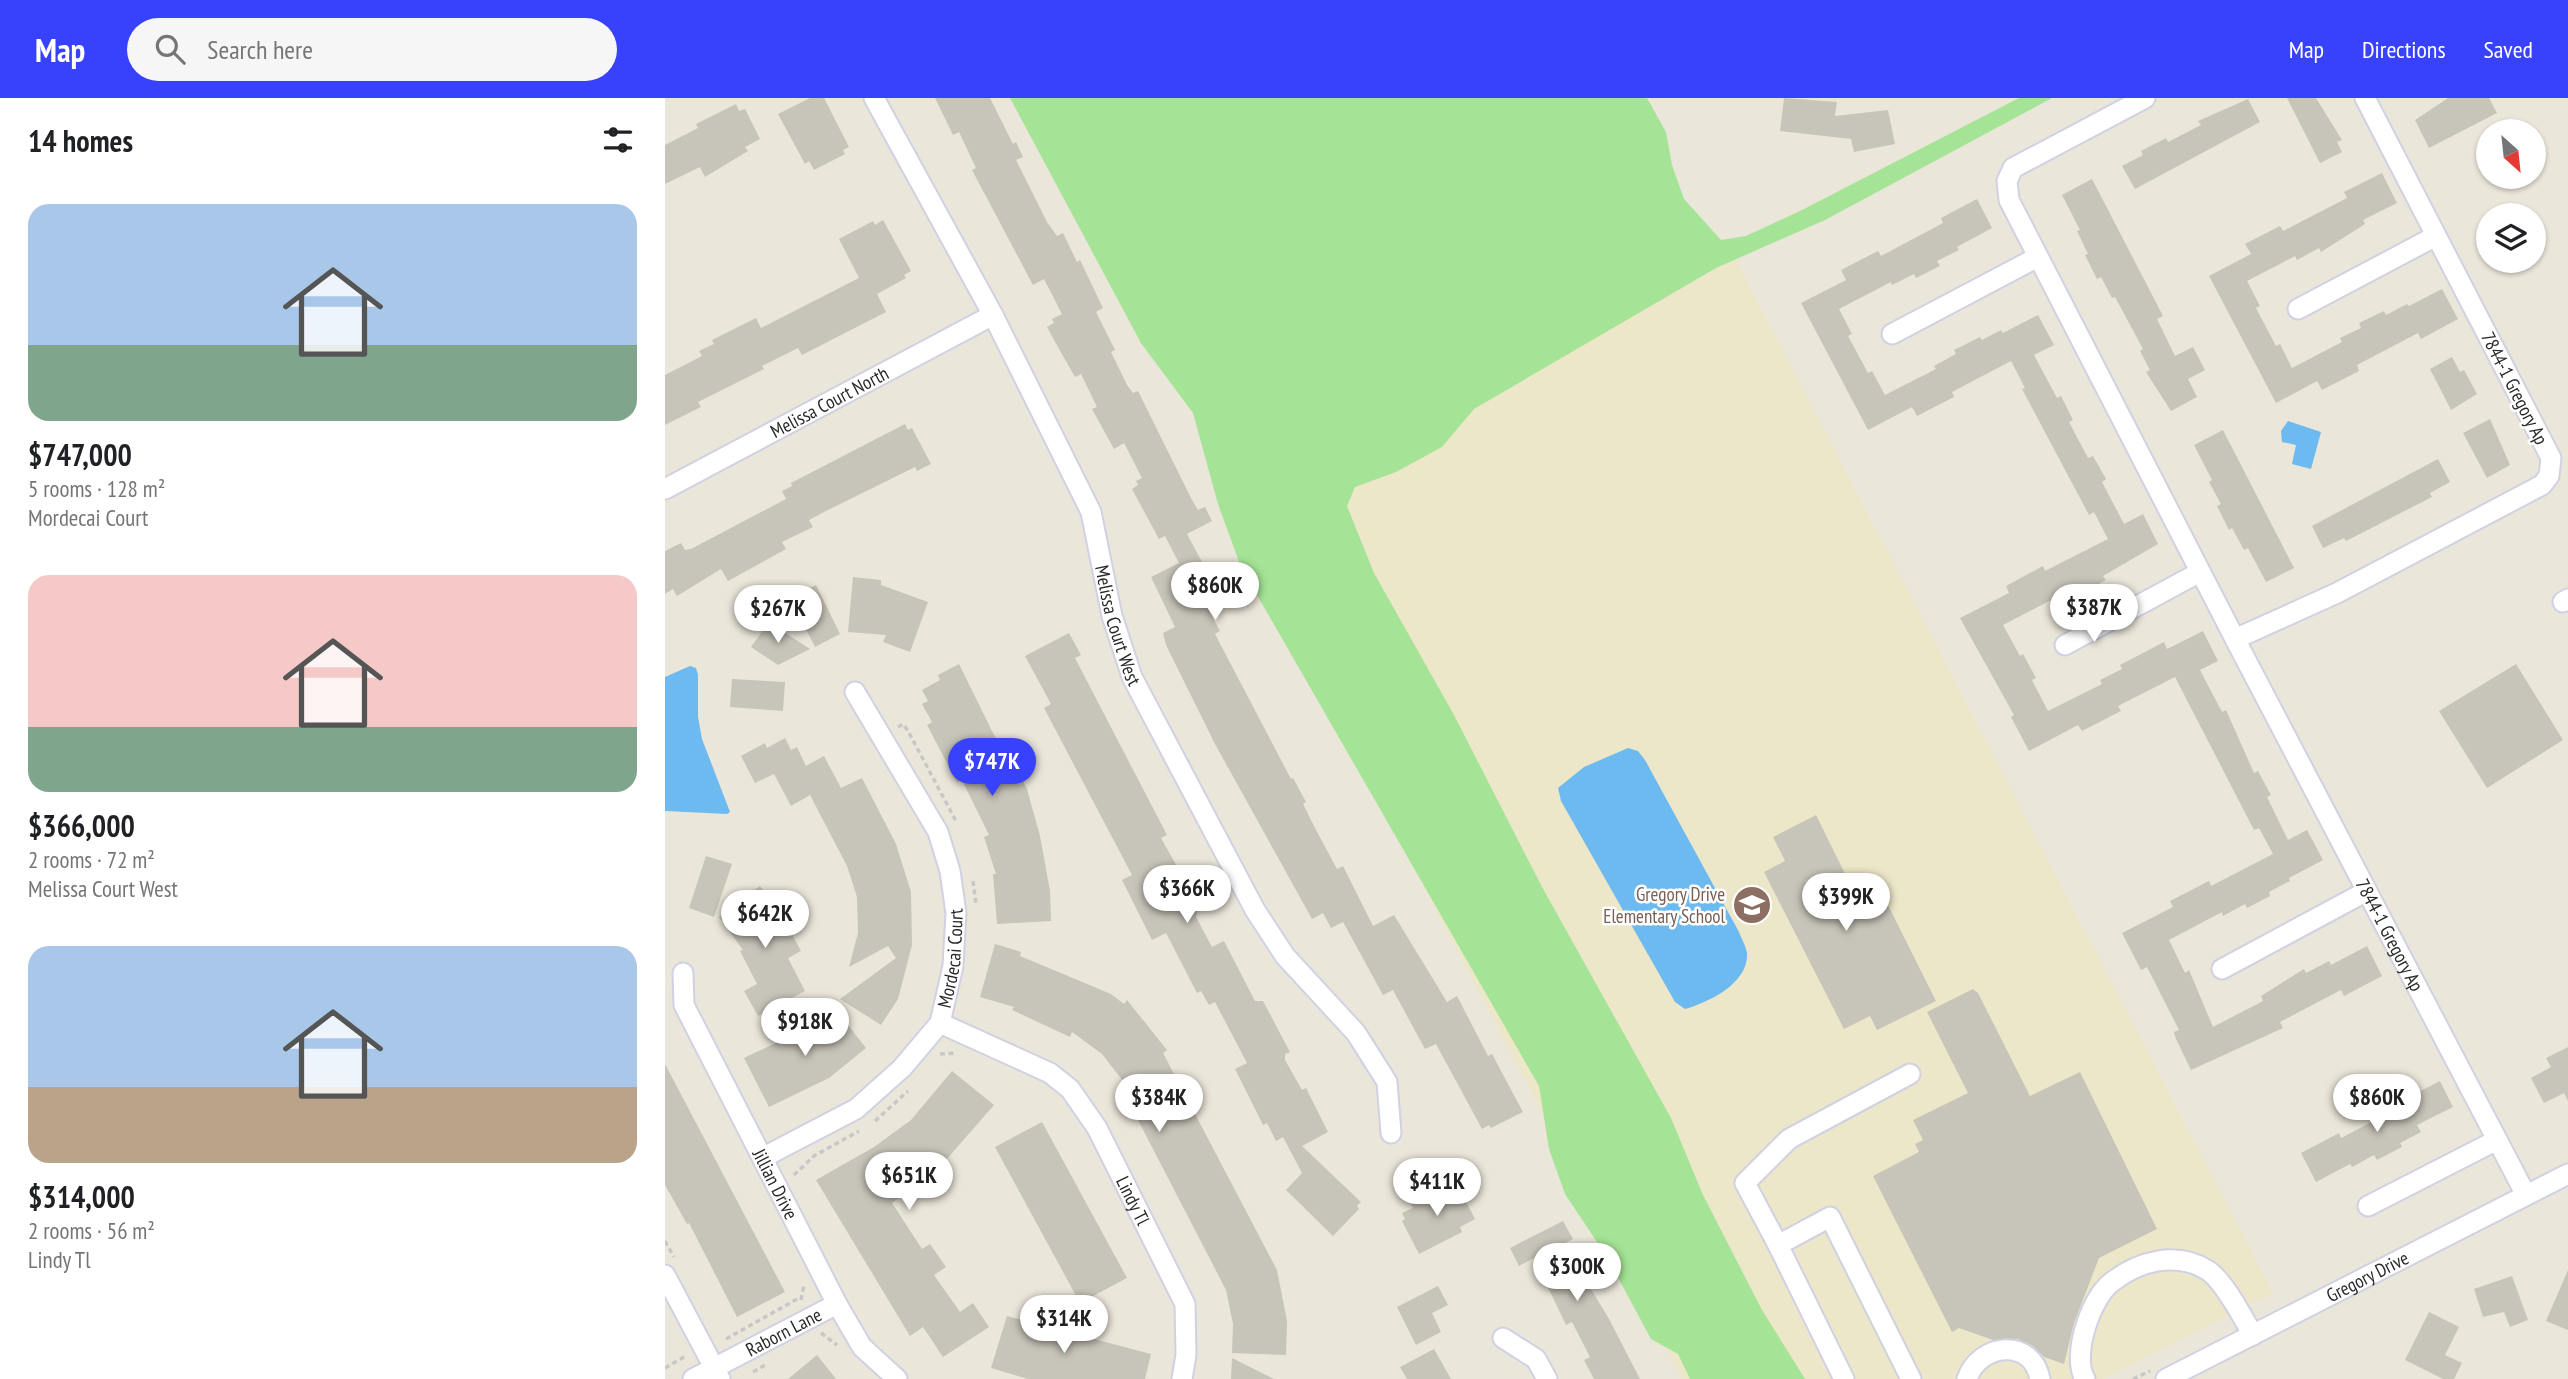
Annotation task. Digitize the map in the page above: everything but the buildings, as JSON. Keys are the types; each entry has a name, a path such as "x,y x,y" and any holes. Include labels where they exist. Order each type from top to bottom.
{"street":[{"name":"Melissa Court West","path":"874,98 993,315 1091,512 1112,616 1132,677 1255,910 1285,956 1356,1033 1387,1083 1391,1133"},
{"name":"7844-1 Gregory Ap","path":"2145,98 2013,169 2007,181 2009,200 2036,258 2526,1195"},
{"name":"7844-1 Gregory Ap","path":"2235,639 2337,593 2542,485 2549,476 2551,458 2365,98"},
{"path":"2298,309 2436,236"},
{"path":"1892,334 2036,258"},
{"name":"Melissa Court North","path":"665,489 993,315"},
{"path":"2065,645 2200,572"},
{"name":"Mordecai Court","path":"764,1157 856,1109 902,1068 940,1023 953,966 956,913 950,871 938,832 855,692"},
{"path":"2223,969 2367,891"},
{"name":"Jillian Drive","path":"683,973 684,1005 779,1186 837,1304 862,1347 897,1379"},
{"name":"Lindy Tl","path":"940,1023 1049,1073 1070,1089 1097,1128 1185,1304 1186,1355 1182,1379"},
{"path":"1844,1379 1745,1182 1789,1139 1910,1074"},
{"path":"2368,1206 2497,1140"},
{"name":"Gregory Drive","path":"2166,1379 2568,1174"},
{"path":"1778,1245 1830,1217 1911,1379"},
{"path":"2085,1379 2081,1372 2079,1344 2093,1311 2110,1283 2149,1261 2191,1262 2209,1271 2253,1335"},
{"path":"665,1275 717,1373"},
{"name":"Raborn Lane","path":"693,1379 717,1373 837,1304"},
{"path":"1503,1338 1537,1359 1547,1379"},
{"path":"1967,1379 1979,1358 2002,1348 2025,1354 2034,1363 2040,1379"}],"path":[{"path":"931,1061 938,1055 947,1053 966,1056"},
{"path":"873,1122 911,1088"},
{"path":"779,1186 814,1156 863,1129"},
{"path":"665,1368 691,1354"}],"shaded area":[{"name":"Gregory Drive Elementary School","path":"1730,249 2273,1293 2103,1379 1682,1379 1229,517"}],"green space":[{"path":"1010,98 1647,98 1666,132 1672,165 1684,199 1721,240 1746,236 1802,210 2019,98 2052,98 1825,220 1716,268 1474,409 1442,447 1396,472 1355,487 1347,506 1374,573 1454,715 1542,887 1671,1118 1703,1195 1762,1310 1805,1379 1690,1379 1678,1354 1651,1339 1607,1257 1565,1194 1549,1149 1539,1086 1241,567 1218,504 1193,413 1141,343"}],"water":[{"path":"2288,421 2321,432 2311,469 2292,464 2296,445 2282,442 2281,431"},
{"path":"690,666 696,668 698,675 698,717 702,739 730,812 727,814 665,811 665,677"},
{"path":"1628,748 1638,751 1645,760 1739,932 1747,953 1746,964 1735,982 1705,1002 1685,1009 1675,1002 1561,801 1558,788 1584,767"}],"place":[{"name":"Gregory Drive Elementary School","path":"1752,905"}]}
